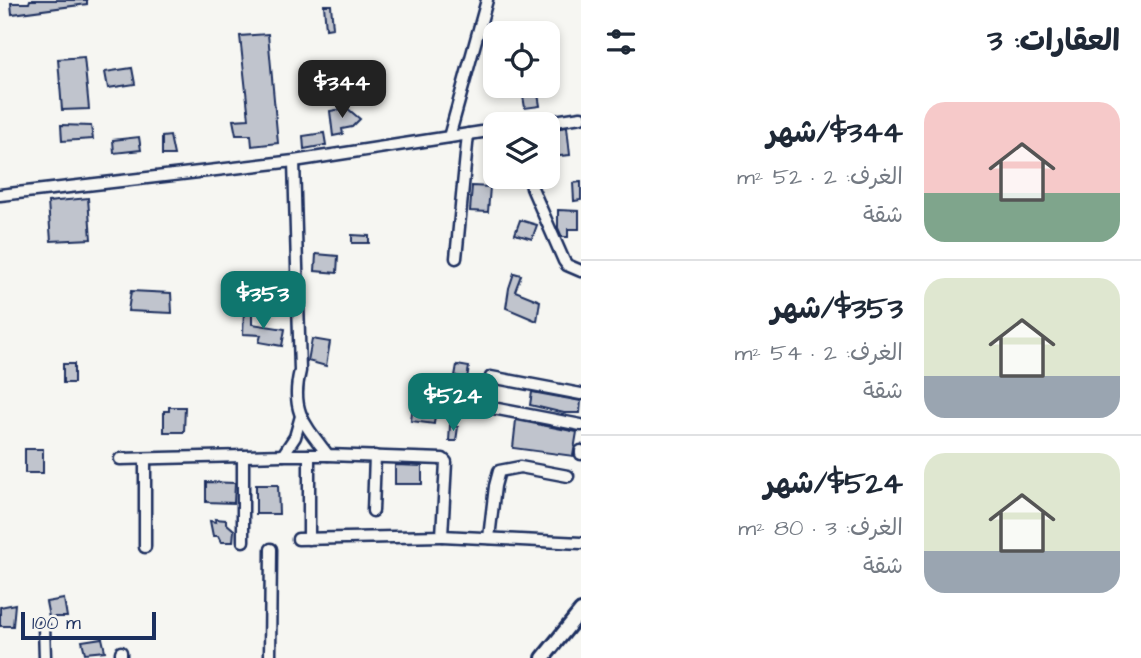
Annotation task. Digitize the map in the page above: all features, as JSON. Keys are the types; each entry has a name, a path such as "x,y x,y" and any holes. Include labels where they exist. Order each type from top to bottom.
{"main road":[{"path":"544,658 580,614"}],"street":[{"path":"449,137 487,0"},
{"path":"560,120 581,117"},
{"path":"0,195 295,161 483,132"},
{"path":"456,258 468,134"},
{"path":"295,161 300,371 296,403 301,416 328,455"},
{"path":"532,189 564,261 581,271"},
{"path":"491,377 581,394"},
{"path":"477,405 581,425"},
{"path":"283,455 295,437 301,416"},
{"path":"120,459 283,455 443,458 446,462 442,536"},
{"path":"309,455 304,539 442,536 581,543"},
{"path":"243,456 243,541"},
{"path":"373,511 374,456"},
{"path":"145,458 145,547"},
{"path":"489,538 499,471 520,467 568,476"},
{"path":"270,658 271,549"},
{"path":"44,626 45,658"}],"building":[{"path":"30,0 87,0 87,4 12,14 11,3 29,3"},
{"path":"324,5 331,5 333,28 326,29"},
{"path":"268,34 278,143 252,146 251,135 236,135 233,120 249,119 240,36"},
{"path":"84,57 89,109 62,110 58,59"},
{"path":"132,68 135,84 108,88 105,72"},
{"path":"523,98 539,98 540,106 525,108"},
{"path":"347,108 360,119 352,127 342,129 343,134 333,136 330,111"},
{"path":"61,125 91,126 93,139 62,141"},
{"path":"567,127 570,155 560,156 560,128"},
{"path":"324,133 326,145 304,149 303,136"},
{"path":"170,136 174,155 162,155 162,137"},
{"path":"139,137 141,150 114,153 113,140"},
{"path":"581,182 581,200 574,201 573,183"},
{"path":"472,186 490,189 488,212 470,211"},
{"path":"88,198 91,239 51,241 48,202"},
{"path":"558,210 579,211 579,229 568,229 568,237 562,237 558,228"},
{"path":"520,220 537,225 532,239 515,234"},
{"path":"352,235 369,236 369,243 352,243"},
{"path":"316,254 338,256 337,273 315,271"},
{"path":"514,273 521,275 515,291 540,301 537,321 506,308"},
{"path":"230,277 272,278 273,294 241,296 241,301 229,301"},
{"path":"131,291 171,293 172,313 128,311"},
{"path":"244,311 252,311 252,324 285,329 282,346 259,342 261,335 243,334"},
{"path":"312,339 330,342 326,366 308,361"},
{"path":"63,364 74,364 74,383 63,383"},
{"path":"457,365 469,367 467,378 455,376"},
{"path":"532,392 581,401 580,413 564,413 530,405"},
{"path":"414,396 437,399 434,424 411,421"},
{"path":"169,407 185,407 184,432 164,432 164,411 169,411"},
{"path":"516,420 577,432 573,456 513,448"},
{"path":"450,425 458,427 456,441 449,441"},
{"path":"25,449 43,449 43,473 25,473"},
{"path":"395,465 422,466 422,484 395,484"},
{"path":"206,482 235,483 234,503 206,502"},
{"path":"256,485 278,485 279,514 256,514"},
{"path":"215,519 226,520 234,530 233,542 221,542 218,536 213,536 210,521 216,522"},
{"path":"64,599 67,617 49,617 46,602"},
{"path":"15,604 13,626 0,626 0,607"},
{"path":"102,638 105,651 85,653 82,641"}]}
